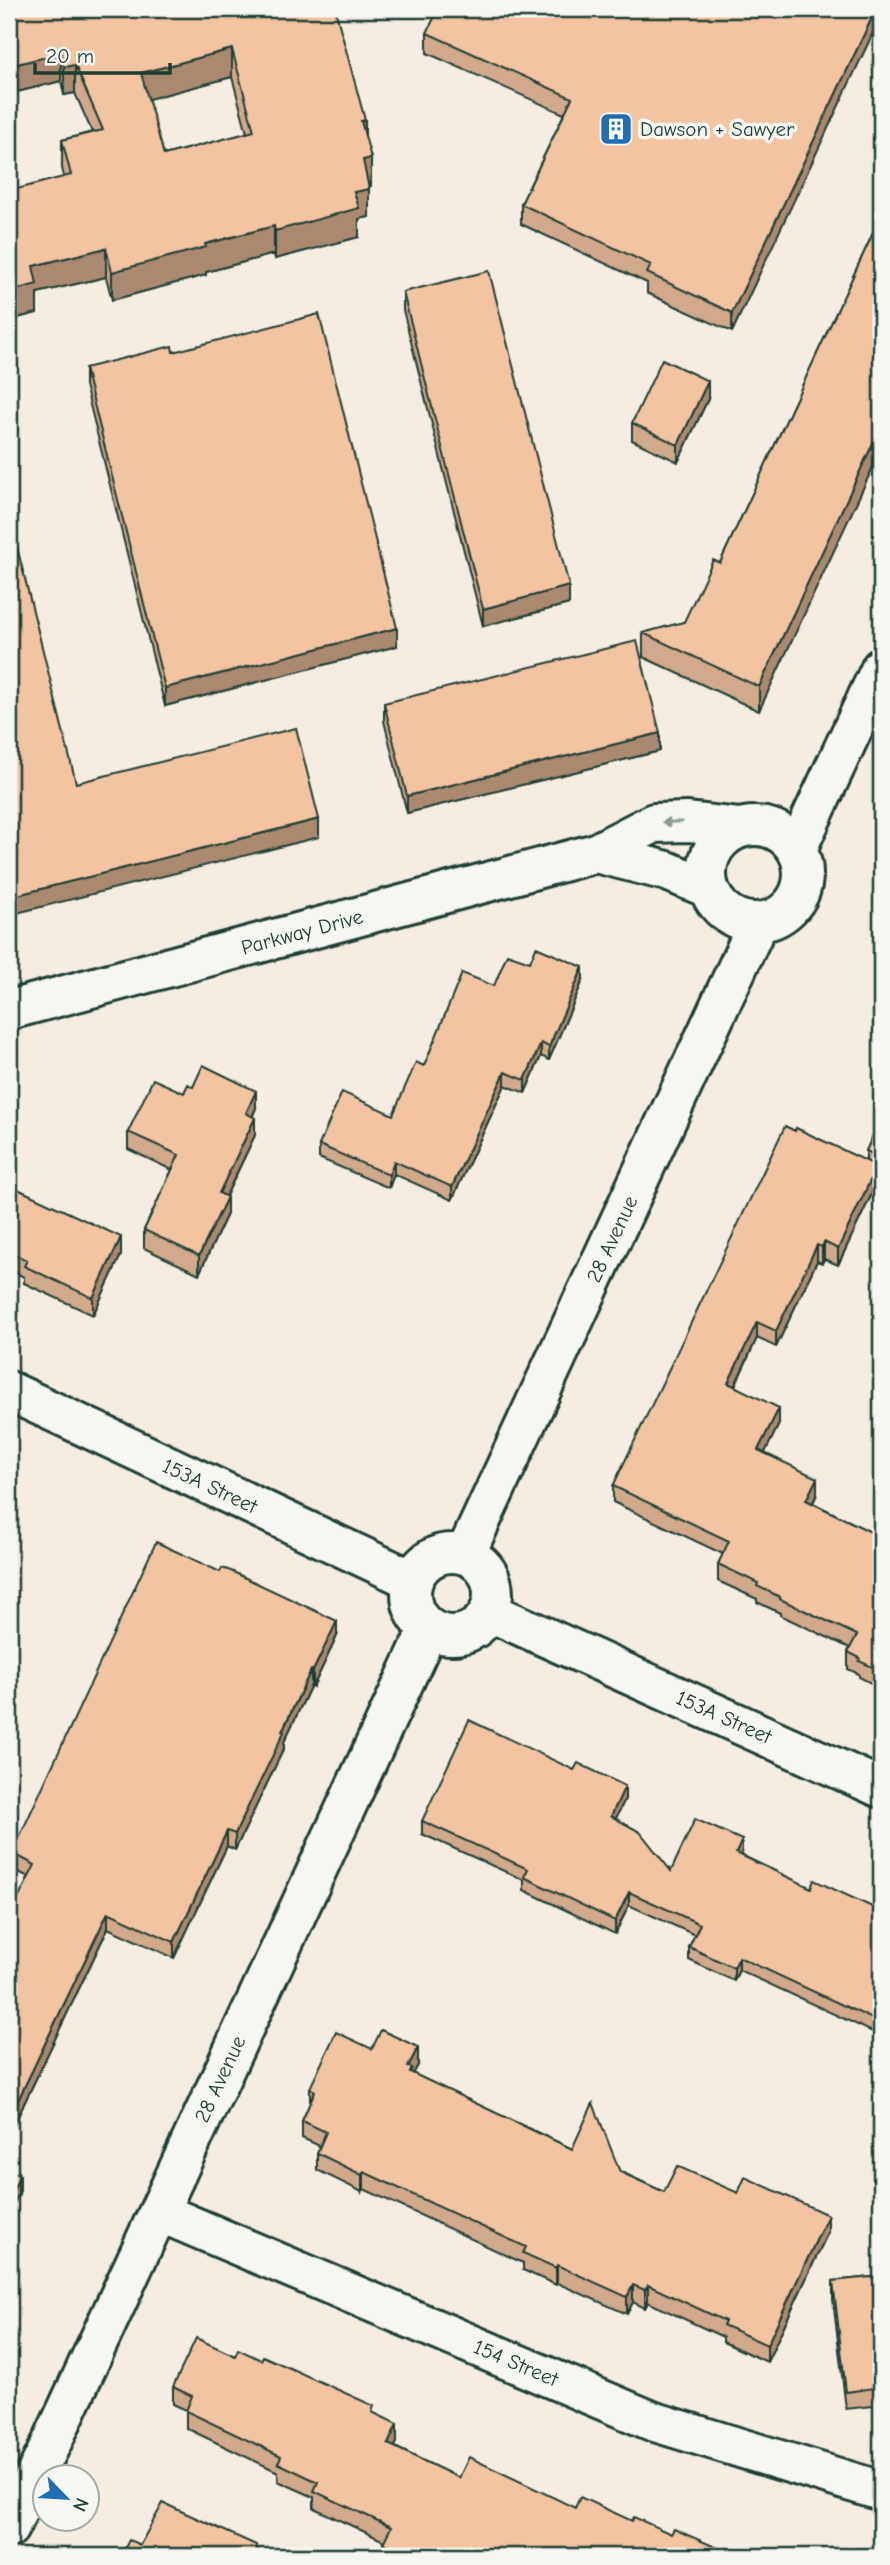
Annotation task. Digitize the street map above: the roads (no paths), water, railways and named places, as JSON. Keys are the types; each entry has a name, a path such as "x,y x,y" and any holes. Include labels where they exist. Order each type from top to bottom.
{"street":[{"path":"797,849 881,668"},
{"name":"Parkway Drive","path":"9,1010 596,853 653,823 688,822 740,828"},
{"path":"756,825 773,829 786,837 797,849 803,864 803,881 798,897 788,910 775,919 758,923 742,921 727,915 715,902 708,888 709,858 716,845 727,835 740,828 756,825"},
{"name":"Parkway Drive","path":"596,853 667,872 708,888"},
{"name":"28 Avenue","path":"465,1555 758,923"},
{"name":"153A Street","path":"9,1391 412,1580"},
{"path":"442,1553 465,1555 480,1563 488,1573 494,1599 484,1622 463,1634 451,1636 429,1628 419,1619 412,1607 412,1580 430,1559 442,1553"},
{"name":"153A Street","path":"490,1612 881,1788"},
{"name":"28 Avenue","path":"9,2528 52,2442 429,1628"},
{"name":"154 Street","path":"159,2212 652,2421 881,2491"}],"place":[{"name":"Dawson + Sawyer","path":"616,129"}]}
